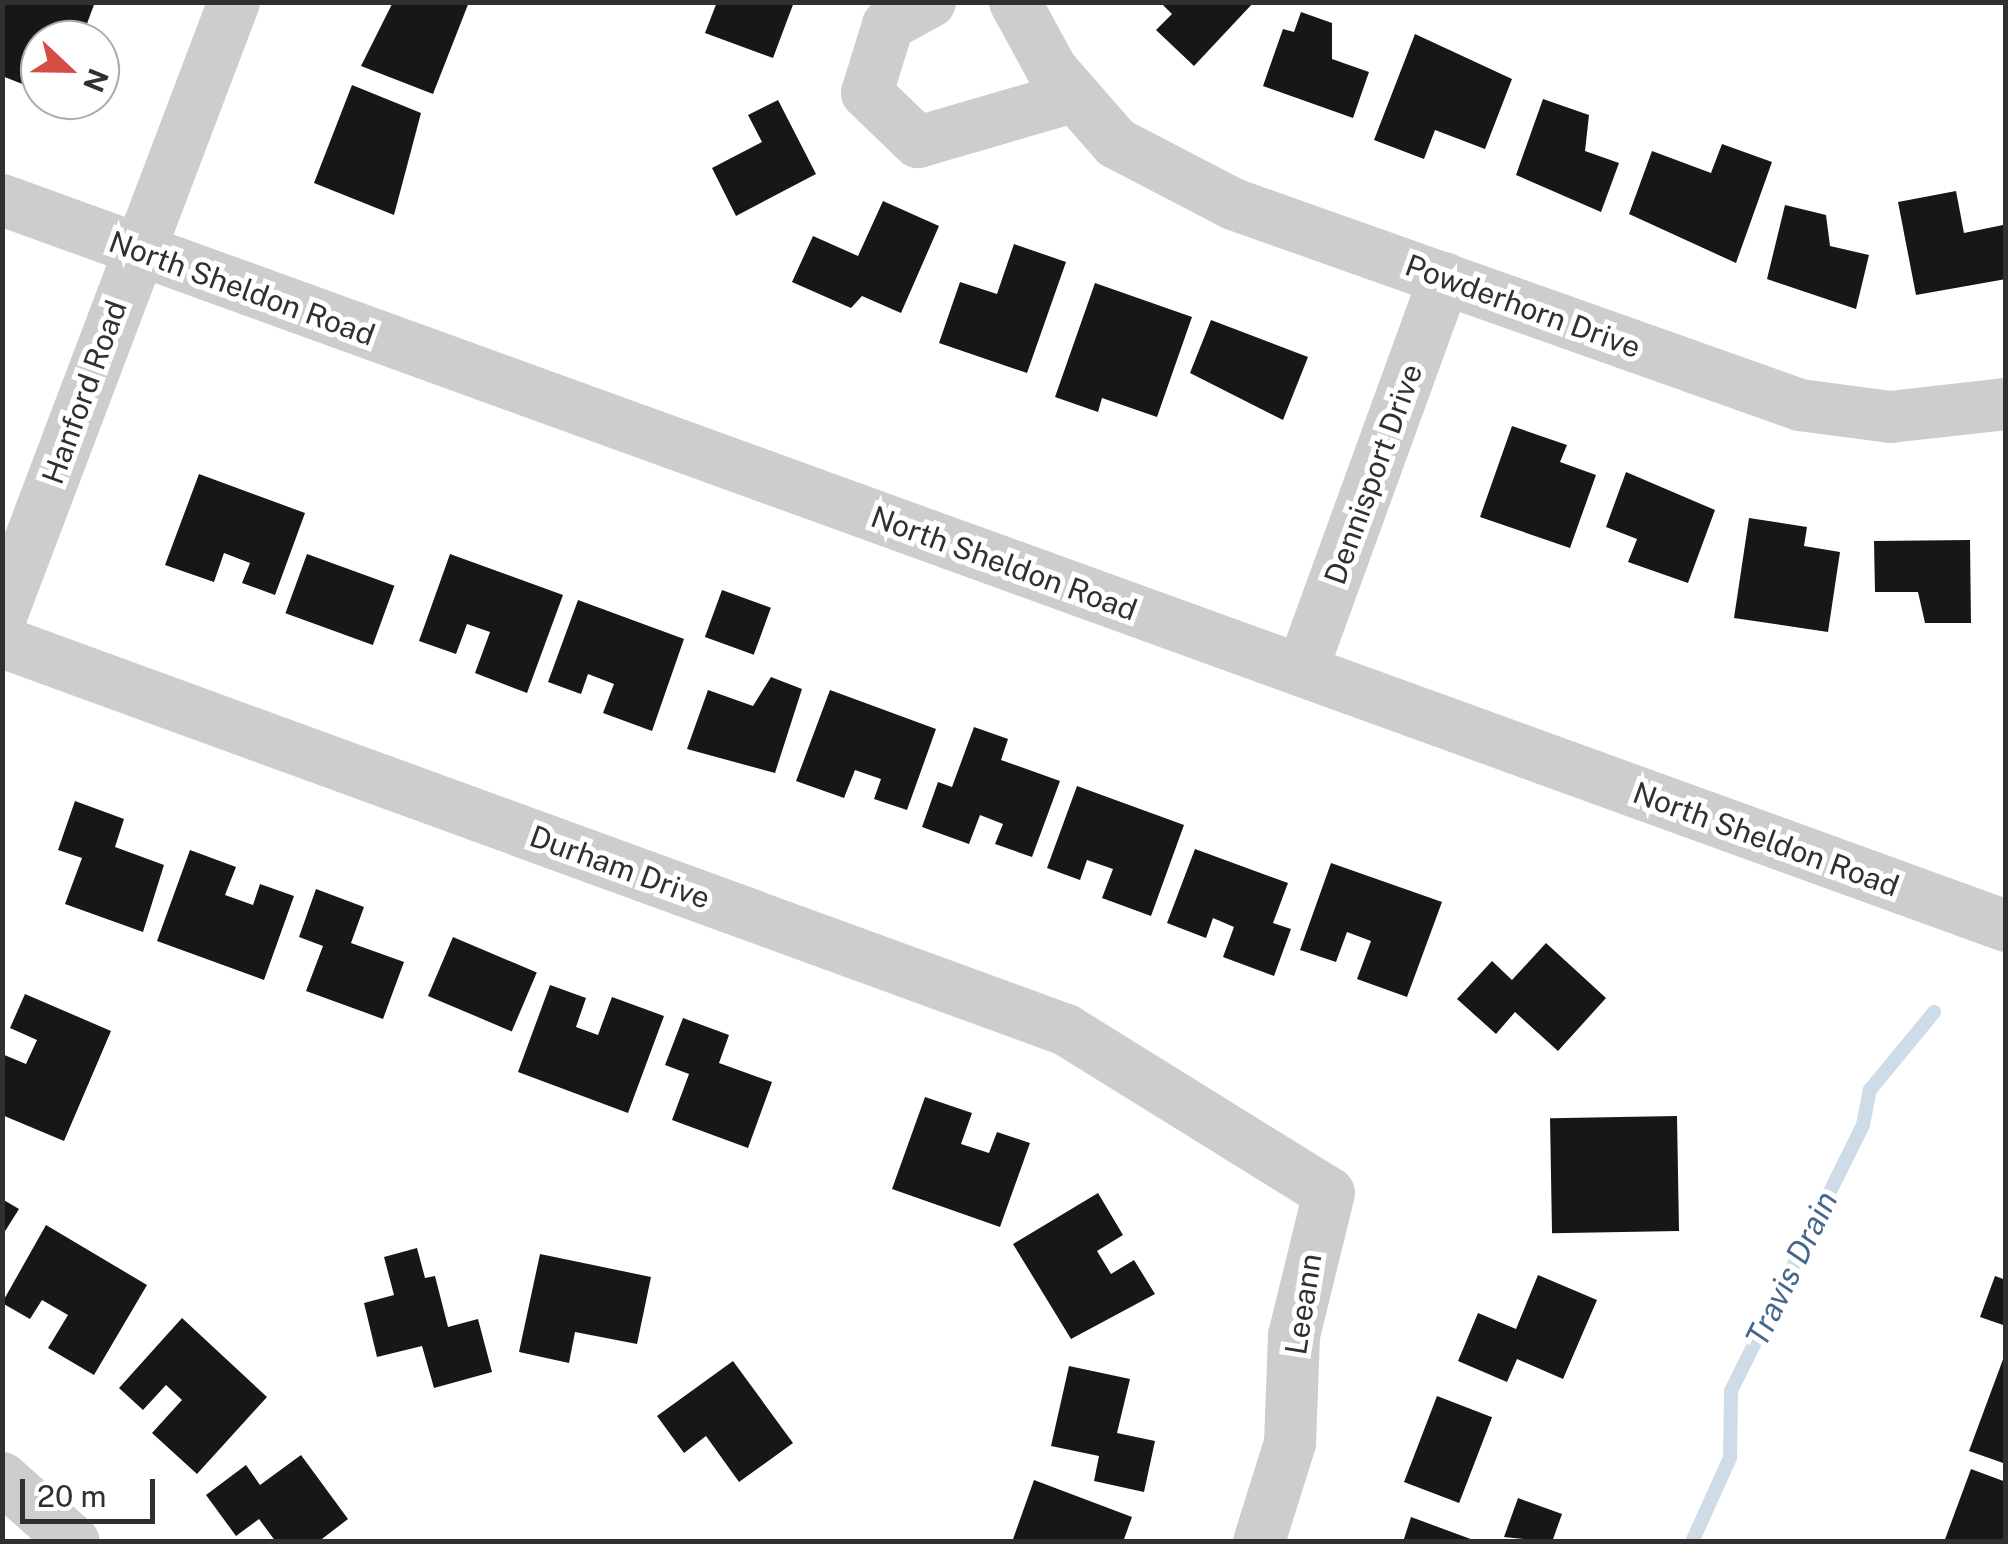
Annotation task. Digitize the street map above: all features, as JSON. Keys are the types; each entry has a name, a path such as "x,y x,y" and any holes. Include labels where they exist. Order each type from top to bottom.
{"street":[{"name":"Hanford Road","path":"2,614 234,2"},
{"path":"930,2 888,25 867,93 918,142 1073,97"},
{"name":"Powderhorn Drive","path":"1022,18 1073,97 1116,142 1187,184 1800,405 1890,417 2006,404"},
{"name":"North Sheldon Road","path":"2,200 2006,926"},
{"name":"Dennisport Drive","path":"1302,670 1445,278"},
{"name":"Durham Drive","path":"2,642 1066,1030 1219,1127"},
{"name":"Leeann","path":"1219,1127 1329,1192 1294,1335 1290,1443 1260,1542"},
{"path":"2,1478 74,1542"}],"building":[{"path":"2,2 95,2 88,20 20,20 20,83 2,76"},
{"path":"393,2 469,2 433,94 361,66"},
{"path":"717,2 794,2 773,58 705,33"},
{"path":"1160,2 1254,2 1194,66 1156,30 1172,14"},
{"path":"1301,12 1332,23 1332,59 1369,72 1353,118 1263,86 1283,29 1294,32"},
{"path":"1415,34 1512,79 1485,149 1435,130 1424,159 1374,140"},
{"path":"352,85 421,113 394,215 314,183"},
{"path":"1543,99 1589,115 1585,151 1619,163 1601,212 1516,175"},
{"path":"778,100 816,174 736,216 712,168 762,142 748,115"},
{"path":"1722,144 1772,162 1736,263 1629,214 1652,151 1711,173"},
{"path":"1956,191 1964,233 2003,225 2006,279 1916,295 1898,202"},
{"path":"883,201 939,226 901,313 862,296 851,308 792,282 813,236 858,256"},
{"path":"1785,205 1826,215 1830,246 1869,255 1856,309 1767,279"},
{"path":"1014,244 1066,262 1027,373 939,343 960,282 997,294"},
{"path":"1095,283 1192,317 1157,417 1102,398 1098,412 1055,397"},
{"path":"1211,320 1308,357 1283,420 1190,373"},
{"path":"1512,426 1567,445 1560,462 1596,475 1570,548 1480,517"},
{"path":"1626,472 1715,510 1688,583 1628,562 1637,539 1606,527"},
{"path":"199,474 305,513 275,595 242,583 250,563 224,553 214,582 165,565"},
{"path":"1749,518 1807,527 1804,546 1840,552 1828,632 1734,618"},
{"path":"1970,540 1971,623 1925,623 1918,592 1875,592 1874,541"},
{"path":"307,554 394,586 373,645 285,613"},
{"path":"450,554 563,595 527,693 475,673 490,632 467,624 456,654 419,641"},
{"path":"722,590 771,608 754,655 705,637"},
{"path":"578,600 684,639 652,731 603,713 614,684 588,674 581,694 548,682"},
{"path":"771,677 802,689 775,773 687,749 708,690 753,706"},
{"path":"830,690 936,729 907,810 874,799 881,779 855,770 844,798 796,781"},
{"path":"974,727 1008,739 1001,760 1060,781 1032,857 995,844 1003,824 980,815 969,844 922,827 938,782 952,787"},
{"path":"1077,786 1184,825 1151,916 1102,898 1113,869 1087,860 1080,880 1047,868"},
{"path":"75,801 124,819 115,847 164,865 143,932 65,904 82,858 58,850"},
{"path":"1195,849 1288,883 1273,923 1291,929 1274,976 1223,957 1234,927 1213,918 1206,938 1167,923"},
{"path":"190,850 236,867 225,895 253,905 260,884 294,896 264,980 157,941"},
{"path":"1331,863 1442,902 1407,997 1357,979 1371,941 1347,932 1336,962 1300,950"},
{"path":"316,889 364,907 351,943 404,962 383,1019 306,991 323,946 299,937"},
{"path":"453,937 537,973 512,1031 428,996"},
{"path":"1546,943 1606,998 1558,1051 1515,1012 1496,1034 1457,999 1492,961 1512,980"},
{"path":"550,985 586,998 576,1027 598,1035 612,997 664,1016 628,1113 518,1072"},
{"path":"25,994 111,1031 64,1141 2,1115 2,1054 26,1064 37,1040 10,1028"},
{"path":"683,1018 729,1035 719,1063 772,1082 748,1148 672,1120 689,1074 665,1065"},
{"path":"925,1097 972,1113 961,1144 989,1153 997,1132 1030,1143 1000,1227 892,1189"},
{"path":"1677,1116 1679,1231 1552,1233 1550,1118"},
{"path":"1098,1193 1123,1235 1097,1251 1111,1274 1134,1260 1155,1294 1071,1339 1013,1244"},
{"path":"2,1199 19,1209 2,1236"},
{"path":"46,1225 147,1285 94,1375 48,1348 68,1315 42,1300 30,1319 2,1303"},
{"path":"417,1248 425,1278 435,1276 448,1327 478,1319 492,1372 434,1388 422,1346 377,1357 364,1303 394,1295 384,1257"},
{"path":"540,1254 651,1277 637,1344 575,1332 569,1363 519,1352"},
{"path":"1538,1275 1597,1300 1563,1379 1517,1359 1507,1382 1458,1361 1478,1313 1516,1329"},
{"path":"1995,1276 2006,1280 2006,1326 1980,1317"},
{"path":"182,1318 267,1397 197,1474 152,1433 182,1400 166,1385 143,1410 119,1388"},
{"path":"2006,1355 2006,1464 1969,1451"},
{"path":"733,1361 793,1443 739,1482 706,1436 684,1453 657,1416"},
{"path":"1069,1366 1130,1379 1117,1433 1155,1441 1144,1492 1094,1481 1099,1456 1051,1446"},
{"path":"1437,1396 1492,1417 1459,1503 1404,1482"},
{"path":"301,1455 348,1519 318,1542 276,1542 259,1519 236,1536 206,1495 246,1465 260,1485"},
{"path":"1971,1469 2006,1482 2006,1542 1944,1542"},
{"path":"1034,1480 1132,1517 1123,1542 1012,1542"},
{"path":"1518,1498 1562,1514 1552,1542 1504,1537"},
{"path":"1411,1517 1476,1541 1476,1542 1403,1542"}],"waterway":[{"name":"Travis Drain","path":"1692,1542 1730,1458 1731,1391 1863,1125 1870,1090 1934,1012"}]}
